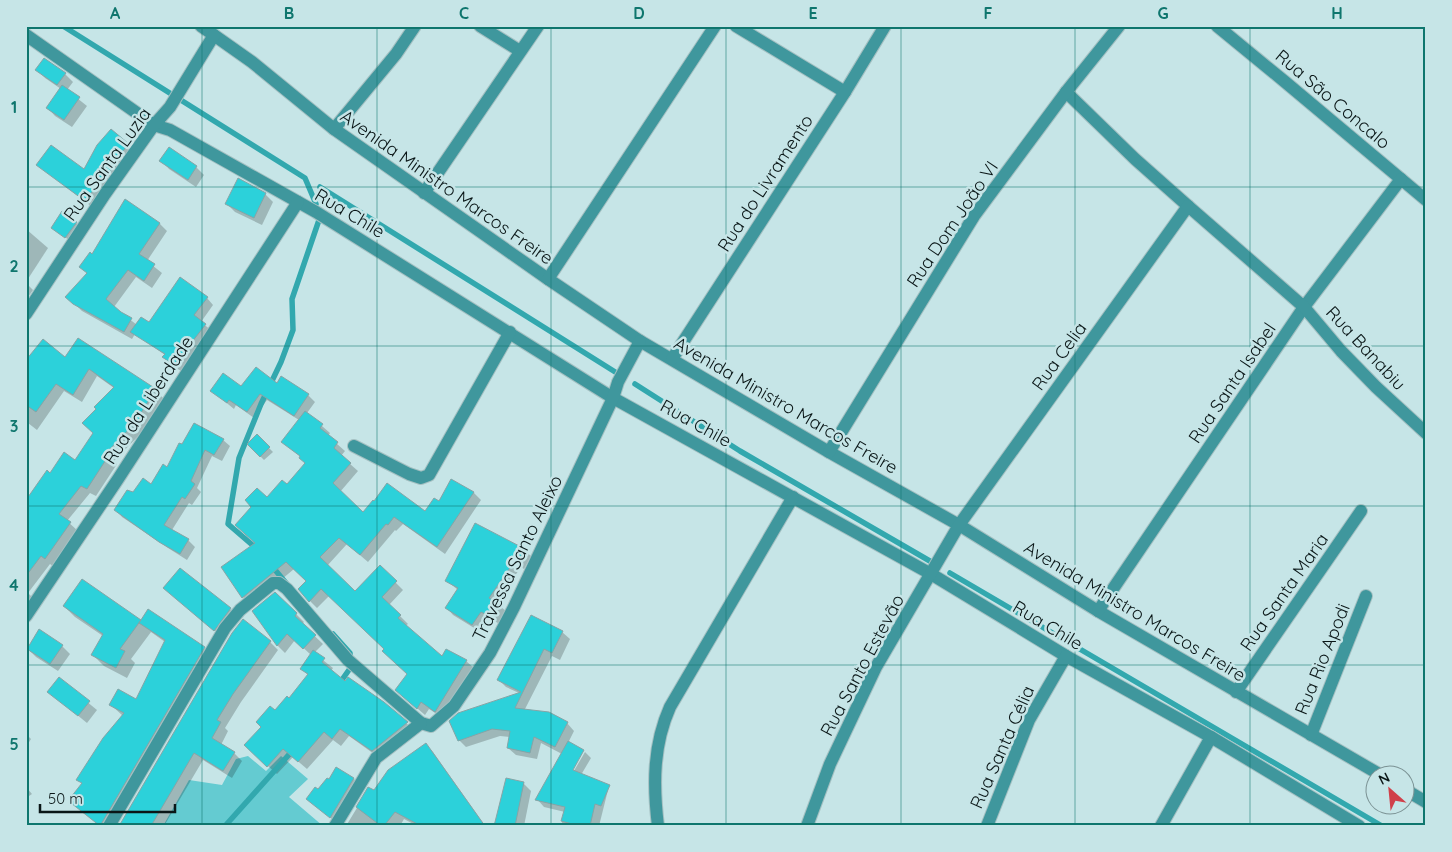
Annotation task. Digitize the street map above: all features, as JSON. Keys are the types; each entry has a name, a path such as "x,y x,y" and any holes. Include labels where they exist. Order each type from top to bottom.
{"street":[{"name":"Avenida Ministro Marcos Freire","path":"201,26 252,62 334,129 640,341 959,526 1098,611 1364,766"},
{"path":"334,129 396,54 415,26"},
{"path":"480,26 520,51"},
{"path":"424,193 538,26"},
{"path":"548,279 715,26"},
{"path":"736,26 845,92"},
{"name":"Rua do Livramento","path":"672,358 876,44 885,26"},
{"name":"Rua Dom João VI","path":"829,452 974,216 1066,92 1119,26"},
{"name":"Rua São Concalo","path":"1216,26 1284,80 1426,200"},
{"name":"Rua Chile","path":"26,35 154,125 170,130 316,212 613,398 932,574 1066,656 1211,738 1359,826"},
{"name":"Rua Santa Luzia","path":"26,314 105,194 154,125 170,107 214,35"},
{"path":"1066,92 1161,184 1304,307"},
{"name":"Rua Santa Isabel","path":"1098,611 1304,307 1401,179"},
{"name":"Rua da Liberdade","path":"26,616 118,479 298,202"},
{"name":"Rua Celia","path":"959,526 1188,206"},
{"name":"Rua Banabiu","path":"1304,307 1376,387 1426,433"},
{"path":"354,446 409,474 420,478 429,475 510,332"},
{"name":"Travessa Santo Aleixo","path":"421,723 431,726 454,706 490,653 514,607 613,398 618,382 640,341"},
{"path":"658,826 655,800 656,762 658,740 663,722 793,497"},
{"name":"Rua Santa Maria","path":"1236,692 1361,511"},
{"name":"Rua Santo Estevão","path":"807,826 830,764 876,667 959,526"},
{"path":"109,826 225,628 240,610 274,583 280,583 287,588 348,660 421,723 376,758 335,826"},
{"name":"Rua Rio Apodi","path":"1310,735 1366,596"},
{"name":"Rua Santa Célia","path":"987,826 1030,720 1066,656"},
{"path":"1161,826 1211,738"},
{"path":"1414,795 1426,802"}],"shaded area":[{"path":"248,756 266,771 281,756 308,779 289,797 323,826 163,826 189,780 222,785 236,759"}],"building":[{"path":"44,58 66,73 57,85 35,70"},
{"path":"62,85 80,97 64,120 46,108"},
{"path":"111,129 129,144 117,158 108,175 106,174 85,201 36,165 51,145 84,169 97,145"},
{"path":"169,147 197,166 188,180 159,161"},
{"path":"238,178 266,193 254,218 225,204"},
{"path":"125,199 160,223 139,254 155,264 144,281 128,270 106,299 121,312 132,318 124,332 73,304 65,297 87,273 79,267 90,252 92,254"},
{"path":"62,211 77,222 65,238 51,228"},
{"path":"180,277 208,297 194,315 206,324 174,365 162,357 165,354 130,332 141,317 149,322"},
{"path":"78,338 156,389 141,413 143,415 106,453 109,455 87,489 81,486 59,514 71,522 45,559 41,556 26,576 26,500 47,470 50,473 64,452 75,460 93,433 82,423 96,409 94,407 114,387 89,369 73,395 56,384 36,412 26,405 26,360 43,339 65,357"},
{"path":"256,367 277,383 281,376 309,394 294,416 260,394 247,412 229,400 227,403 210,391 223,373 241,386"},
{"path":"305,411 323,424 320,428 338,442 334,448 351,463 333,483 363,512 387,483 425,511 434,498 439,501 451,479 474,492 437,547 394,517 360,555 339,538 320,557 355,591 380,565 397,581 382,597 401,615 398,618 442,656 446,649 467,660 435,712 421,702 417,709 395,690 407,674 382,651 384,649 321,589 309,602 298,589 306,581 286,562 242,598 221,567 255,543 235,525 251,507 245,500 257,488 267,497 282,480 287,484 305,463 299,458 300,456 281,442"},
{"path":"194,423 224,439 214,455 205,450 191,481 195,484 185,499 182,497 164,525 189,539 180,554 159,542 114,510 127,490 133,492 143,478 151,484 163,464 167,467 179,443 182,444"},
{"path":"257,434 270,447 260,457 247,444"},
{"path":"475,523 525,549 517,563 514,562 489,598 500,604 493,618 481,612 472,625 445,608 458,588 445,581"},
{"path":"180,568 231,608 214,631 163,588"},
{"path":"82,579 141,620 120,649 125,651 116,668 91,655 103,634 63,606"},
{"path":"275,592 297,613 295,616 316,635 303,649 287,634 277,646 252,611"},
{"path":"148,609 205,647 100,826 71,803 71,797 82,783 76,780 103,738 124,713 109,705 118,689 136,699 165,640 139,623"},
{"path":"531,615 563,631 552,653 544,649 515,708 549,712 568,722 555,747 534,737 530,753 507,748 510,731 492,729 458,741 449,721 458,713 521,692 497,680"},
{"path":"243,619 271,641 217,720 221,722 212,738 235,752 223,771 194,753 151,826 119,826 232,633"},
{"path":"39,629 63,645 50,664 27,649"},
{"path":"313,650 325,658 322,662 345,681 348,677 384,702 408,722 372,751 340,729 332,739 324,732 298,762 283,749 267,767 244,745 261,727 256,722 270,706 275,710 287,696 289,698 308,674 300,669"},
{"path":"59,677 90,701 78,716 47,692"},
{"path":"568,741 584,750 573,770 610,785 601,806 595,804 590,826 580,826 561,821 565,807 535,800"},
{"path":"426,743 485,826 421,826 395,812 384,826 381,826 356,807 368,787 374,790 388,770"},
{"path":"336,767 354,778 330,818 306,799 315,787 318,789 327,778 329,779"},
{"path":"506,778 524,782 515,826 494,826"}],"waterway":[{"path":"63,26 305,178 316,204"},
{"path":"320,187 620,375"},
{"path":"257,549 228,524 239,458 293,330 292,299 319,220"},
{"path":"635,384 740,451 935,564"},
{"path":"271,565 286,583"},
{"path":"950,573 1382,826"},
{"path":"333,634 350,653 351,667 339,684"},
{"path":"225,826 294,749"}]}
